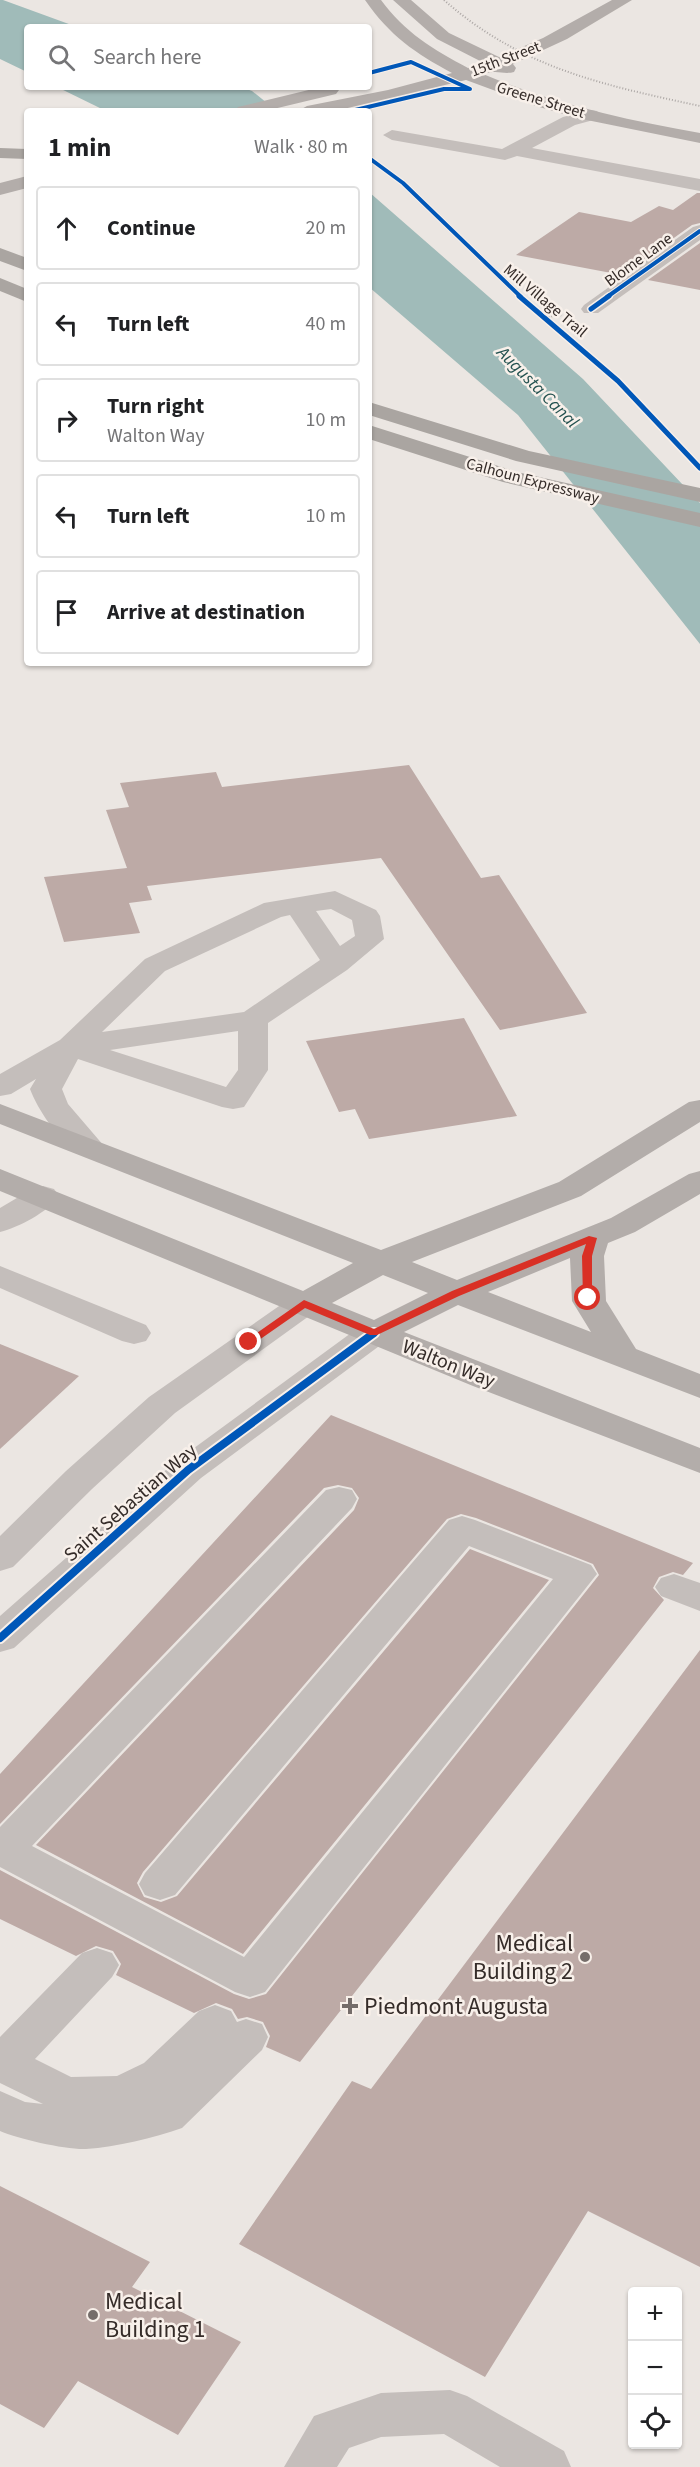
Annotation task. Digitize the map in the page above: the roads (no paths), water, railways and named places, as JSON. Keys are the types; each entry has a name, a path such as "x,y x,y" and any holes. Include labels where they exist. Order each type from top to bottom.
{"highway":[{"path":"0,153 24,154"},
{"path":"0,254 24,265"},
{"path":"0,284 24,295"},
{"name":"Calhoun Expressway","path":"372,409 524,456 700,495"},
{"name":"Calhoun Expressway","path":"372,433 510,477 700,520"}],"main road":[{"name":"Greene Street","path":"373,0 398,31 443,61 467,73 538,100 591,115 700,138"},
{"name":"Greene Street","path":"401,0 444,36 528,76"},
{"name":"15th Street","path":"320,108 467,73 498,63 560,36 624,0"},
{"name":"15th Street","path":"372,79 443,61 498,41"},
{"path":"256,108 330,90"},
{"name":"Greene Street","path":"606,102 700,122"},
{"path":"0,173 24,167"},
{"path":"0,189 24,183"},
{"path":"304,1304 379,1263 570,1189 700,1109"},
{"path":"0,1113 700,1387"},
{"name":"Walton Way","path":"0,1179 374,1333 700,1461"},
{"name":"Saint Sebastian Way","path":"374,1333 455,1293 623,1225 700,1181"},
{"path":"592,1238 587,1256 589,1301 624,1358"}],"street":[{"path":"392,135 505,155 569,121 591,115"},
{"path":"515,150 700,185"},
{"name":"Blome Lane","path":"591,309 700,231"},
{"path":"0,1087 71,1046 155,965 274,909 335,900 366,916 370,939 253,1020 71,1046"},
{"path":"298,905 337,964"},
{"path":"71,1046 234,1100 253,1070 253,1020"},
{"path":"71,1046 46,1089 53,1107 88,1146"},
{"path":"0,1222 43,1196"},
{"path":"0,1276 134,1333"},
{"path":"0,1558 79,1480 162,1405 304,1304"},
{"name":"Saint Sebastian Way","path":"0,1638 188,1470 374,1333"},
{"path":"160,1884 462,1529 578,1574 250,1980 3,1850 339,1499"},
{"path":"0,2110 18,2120 85,2130 166,2115 230,2030 160,2076 122,2094 66,2095 1,2063 97,1965"},
{"path":"309,2467 332,2432 381,2415 450,2412 546,2467"}],"water":[{"path":"0,0 69,24 24,24 24,71 0,59"},
{"path":"63,90 249,90 273,108 100,108"},
{"name":"Augusta Canal","path":"372,195 583,379 700,503 700,644 518,415 372,290"}],"railway":[{"path":"444,0 473,23 503,42 564,71 630,90 700,106"}],"place":[{"name":"Medical Building 2","path":"585,1957"},
{"name":"Piedmont Augusta","path":"350,2006"},
{"name":"Medical Building 1","path":"93,2315"}]}
